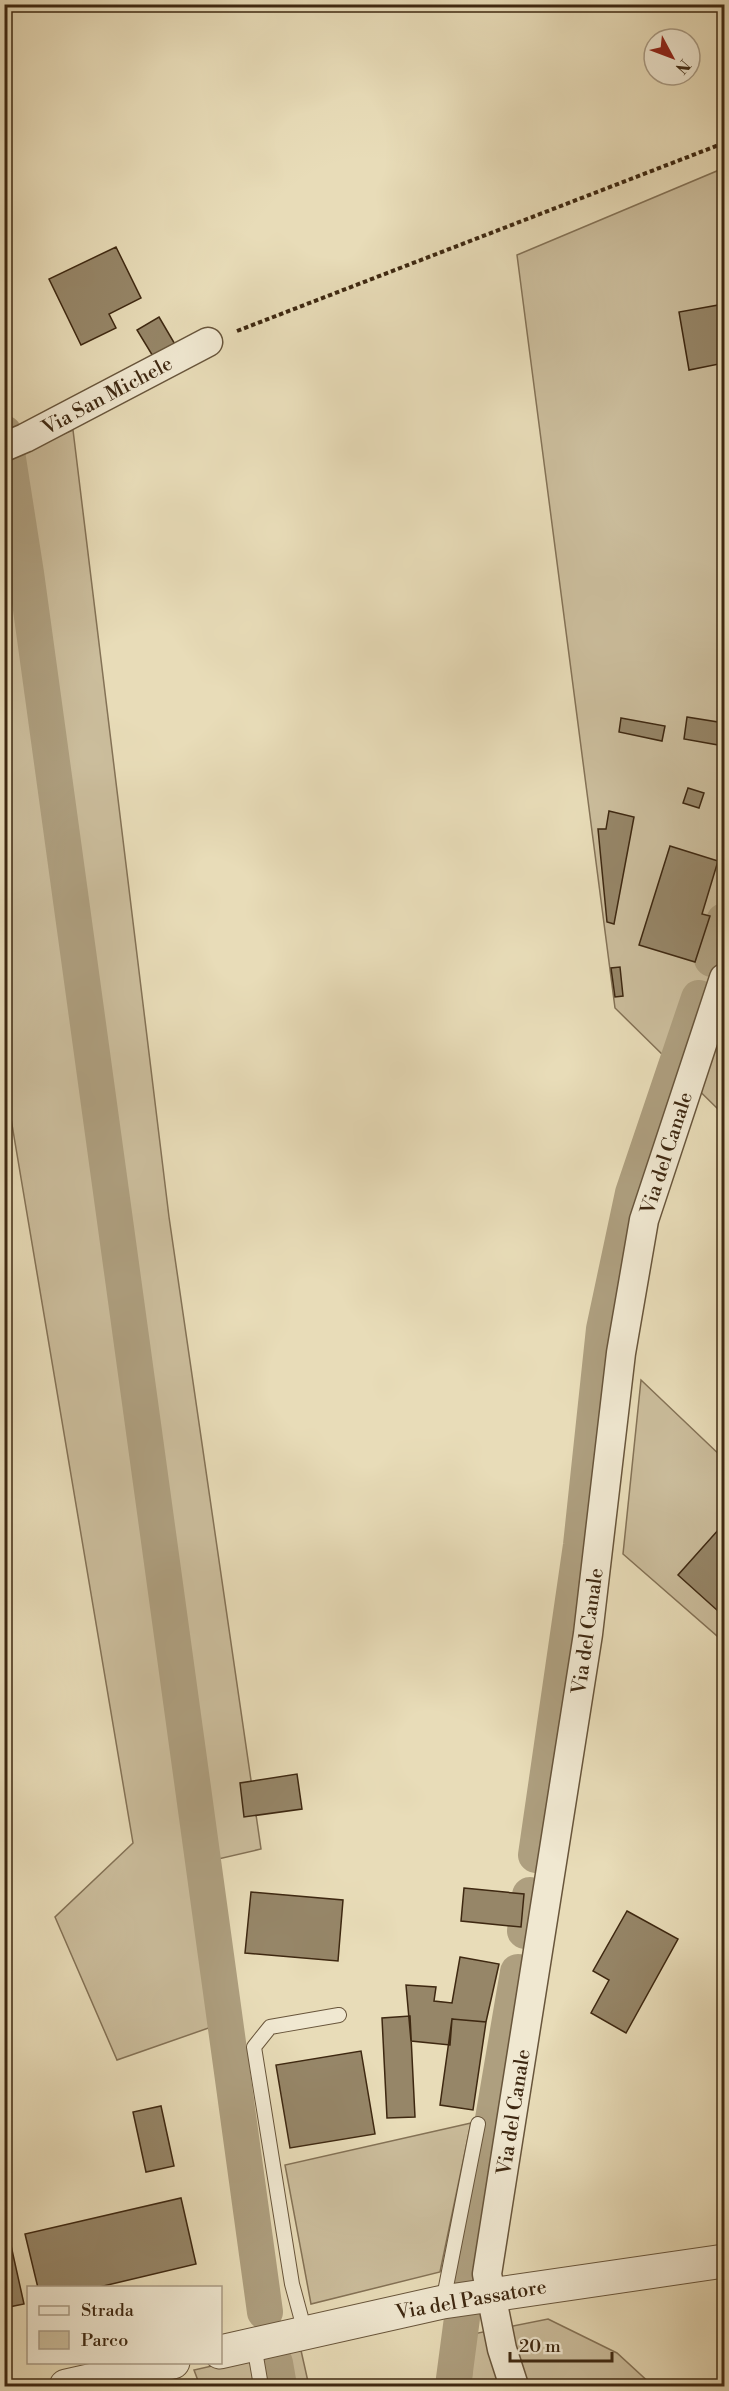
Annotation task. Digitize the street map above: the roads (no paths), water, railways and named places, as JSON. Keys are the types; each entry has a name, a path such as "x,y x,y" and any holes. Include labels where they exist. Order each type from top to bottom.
{"street":[{"name":"Via San Michele","path":"15,442 208,342"},
{"name":"Via del Canale","path":"514,2386 502,2349 488,2274 588,1634 621,1353 644,1220 724,978"},
{"name":"Via del Passatore","path":"222,2352 443,2302 724,2262"},
{"path":"82,2385 165,2364"}],"lane":[{"path":"305,2332 292,2284 254,2047 270,2026 339,2015"},
{"path":"443,2302 478,2124"},
{"path":"254,2345 261,2386"}],"waterway":[{"path":"4,433 26,573 265,2312"},
{"path":"712,959 724,921"},
{"path":"536,1855 581,1545 604,1329 633,1193 699,998"},
{"path":"525,1931 530,1895"},
{"path":"467,2272 518,1972"},
{"path":"453,2386 462,2318"},
{"path":"275,2363 279,2386"}]}
